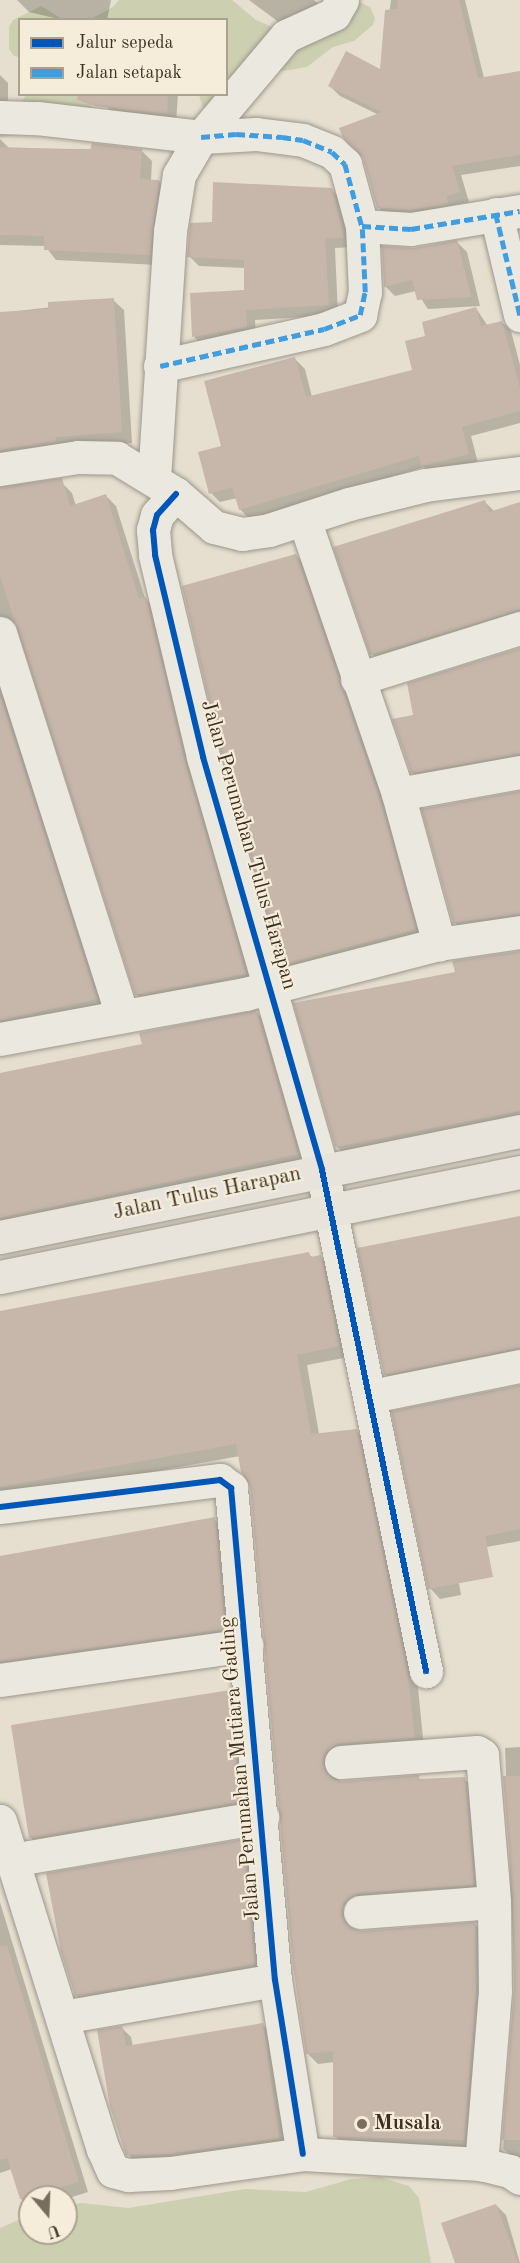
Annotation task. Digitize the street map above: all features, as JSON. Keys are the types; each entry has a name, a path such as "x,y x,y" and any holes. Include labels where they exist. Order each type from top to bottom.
{"main road":[{"name":"Jalan Tulus Harapan","path":"0,1238 520,1131"},
{"name":"Jalan Tulus Harapan","path":"0,1276 520,1172"}],"street":[{"path":"165,486 160,366 174,198 183,165 201,137 286,36 334,14 342,0"},
{"path":"0,117 37,118 201,137 236,134 282,137 303,140 332,152 345,164 362,226 365,292 360,315 324,330 160,366"},
{"path":"362,226 411,229 508,212 520,315"},
{"path":"0,469 78,457 117,458 165,486 197,515 224,532 269,530 425,485 520,473"},
{"name":"Jalan Perumahan Tulus Harapan","path":"165,486 153,530 155,555 203,758 322,1170 372,1396 426,1671"},
{"path":"304,519 398,794 439,944"},
{"path":"357,679 520,628"},
{"path":"0,633 122,1016"},
{"path":"398,794 520,771"},
{"name":"Jalan Perumahan Tulus Harapan","path":"0,1039 271,989 439,944 520,932"},
{"path":"372,1396 520,1366"},
{"name":"Jalan Perumahan Mutiara Gading","path":"0,1507 220,1480 231,1488 247,1645 275,1980 303,2154"},
{"name":"Jalan Perumahan Mutiara Gading","path":"0,1680 247,1645"},
{"path":"341,1762 480,1753 494,1902 495,1991 481,2164"},
{"path":"12,1860 262,1817"},
{"path":"0,1821 103,2149 118,2174 170,2173 303,2154 481,2164 520,2178"},
{"path":"360,1912 494,1902"},
{"path":"63,2017 275,1980"}],"green space":[{"path":"119,0 232,0 256,20 286,33 354,0 370,7 375,18 373,25 354,41 333,47 307,67 277,72 210,115 202,106 199,96 228,96 228,18 93,18 113,7"},
{"path":"41,6 60,18 18,18 18,57 14,56 9,49 9,27 13,20"},
{"path":"25,96 96,96 85,120 0,138 0,116 21,103"},
{"path":"380,2177 409,2186 419,2198 431,2263 0,2263 0,2228 18,2220 18,2245 78,2245 78,2204 128,2208 245,2189 306,2192 351,2179"}],"building":[{"path":"398,0 459,0 478,78 520,71 520,155 452,166 460,192 447,196 448,204 410,210 377,208 363,158 342,136 339,128 382,112 328,86 346,51 380,69 385,10 397,9"},
{"path":"78,96 168,96 167,114 95,106 77,100"},
{"path":"92,143 142,149 140,179 159,180 150,255 44,250 44,236 0,235 0,147 90,150"},
{"path":"213,182 332,188 344,238 325,238 329,305 246,310 247,327 192,337 190,293 244,290 244,260 187,257 190,223 212,222"},
{"path":"457,240 471,297 417,300 412,280 384,287 382,246 414,248"},
{"path":"114,298 122,432 56,437 56,441 0,450 0,312 48,309 48,302"},
{"path":"476,307 481,326 502,321 520,388 520,411 462,427 469,454 421,466 419,456 239,510 232,487 209,494 198,452 221,446 204,381 295,357 306,397 412,370 405,341 425,336 422,322"},
{"path":"62,478 70,506 106,494 139,599 146,597 185,762 246,974 135,995 0,576 0,487"},
{"path":"485,500 489,512 520,502 520,610 370,655 333,547"},
{"path":"296,554 380,800 416,929 282,965 221,752 182,586"},
{"path":"520,648 520,754 411,773 392,719 413,715 407,683"},
{"path":"0,695 97,999 0,1020"},
{"path":"520,791 520,914 453,923 421,809"},
{"path":"520,951 520,1111 335,1147 293,1003 455,972 452,961"},
{"path":"256,1010 298,1154 0,1218 0,1073 142,1044 139,1033"},
{"path":"520,1216 520,1348 384,1375 357,1248"},
{"path":"309,1252 310,1257 321,1255 339,1346 297,1355 311,1434 357,1429 408,1676 415,1738 339,1743 324,1753 322,1764 332,1779 342,1781 419,1775 419,1779 465,1777 474,1885 358,1893 343,1903 341,1914 345,1923 361,1931 475,1922 476,1990 464,2140 333,2137 333,2051 306,2054 293,1966 250,1486 241,1472 236,1444 0,1487 0,1311"},
{"path":"520,1385 520,1529 485,1536 493,1577 428,1589 391,1411"},
{"path":"215,1517 225,1629 0,1661 0,1556"},
{"path":"230,1690 240,1802 29,1838 11,1725"},
{"path":"503,1776 520,1776 520,2140 502,2140 514,1991 513,1901"},
{"path":"244,1839 255,1964 75,1996 61,1952 46,1873"},
{"path":"7,1945 79,2182 69,2185 18,2185 18,2193 7,2158 0,2160 0,1946"},
{"path":"263,2023 279,2138 168,2154 126,2155 110,2107 97,2030 122,2026 126,2046"},
{"path":"496,2204 518,2263 455,2263 441,2223"}],"marked path":[{"path":"201,137 236,134 282,137 303,140 332,152 345,164 362,226 411,229 520,211"},
{"path":"496,214 520,315"},
{"path":"160,366 324,329 360,315 365,292 362,226"}],"cycle path":[{"path":"176,494 157,515 153,530 155,555 203,757 322,1170 426,1671"},
{"path":"0,1507 220,1480 231,1488 275,1980 303,2154"}],"place":[{"name":"Musala","path":"362,2124"}]}
